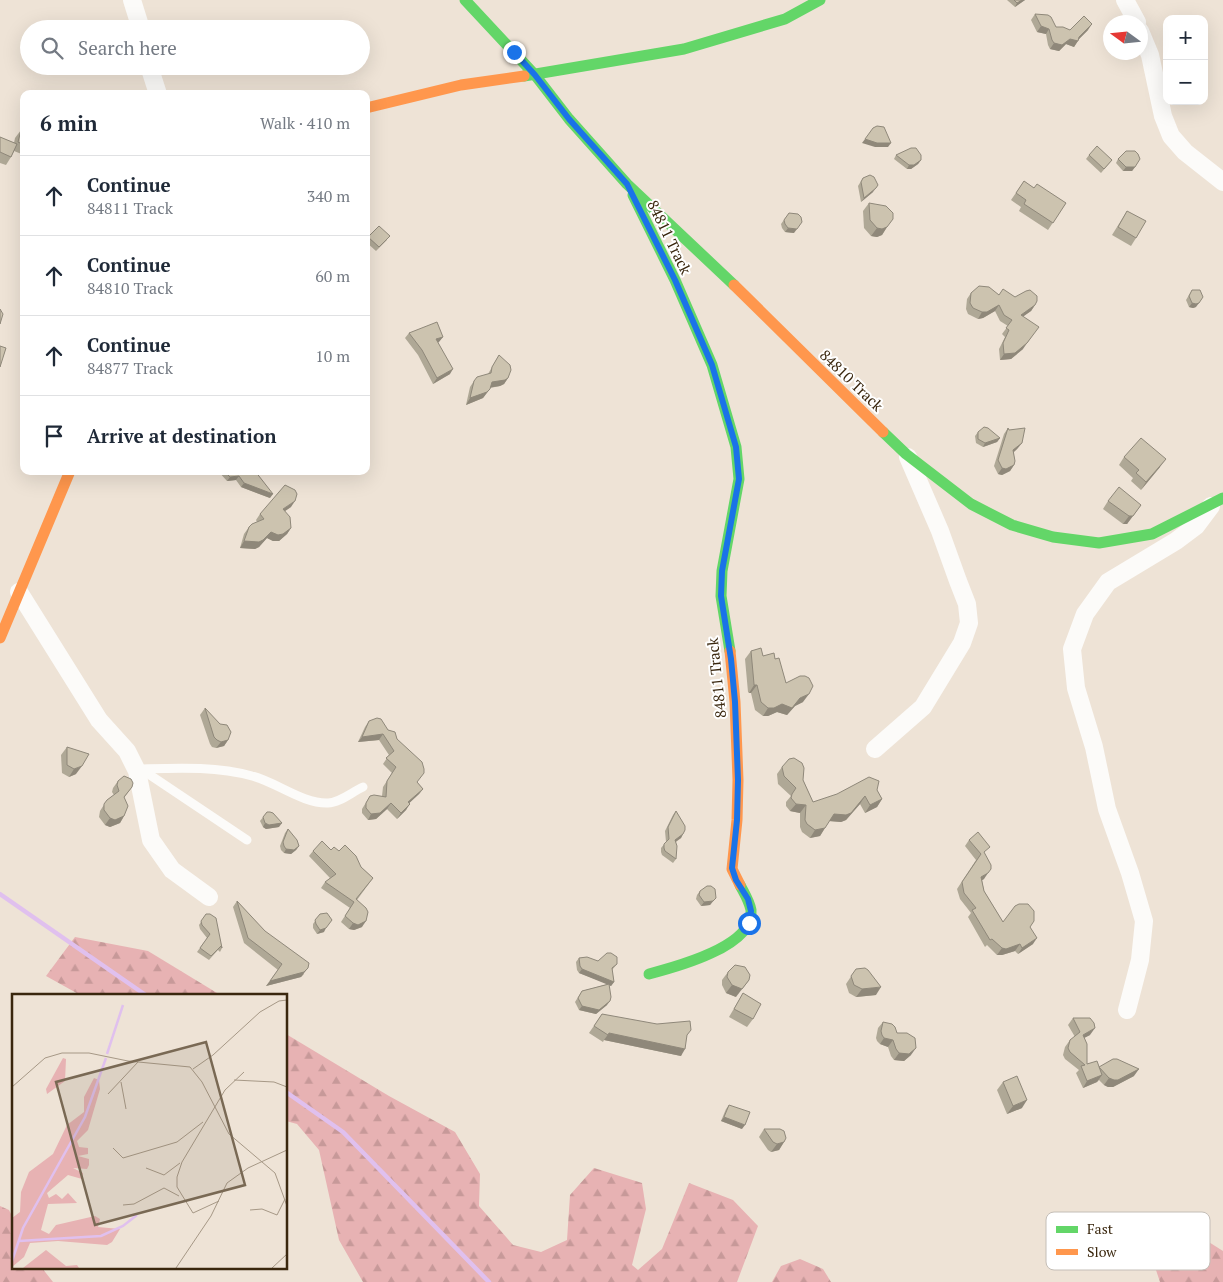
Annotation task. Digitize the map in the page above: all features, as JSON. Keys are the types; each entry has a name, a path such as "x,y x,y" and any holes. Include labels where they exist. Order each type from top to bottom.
{"street":[{"path":"132,0 138,20"},
{"name":"84810 Track","path":"465,0 535,75 569,119 627,184 705,256 906,454 970,504 1012,524 1053,537 1099,543 1152,534 1218,501"},
{"path":"370,107 461,85 535,75 684,49 785,19 820,0"},
{"path":"1125,0 1133,15"},
{"path":"1148,50 1163,116 1171,136 1185,152 1223,182"},
{"path":"152,75 157,90"},
{"name":"84811 Track","path":"627,184 675,280 712,365 736,447 739,479 722,571 721,596 731,659 735,702 738,780 737,820 732,868 736,880 748,899 751,911 749,923 740,936 728,944 685,964 649,974"},
{"path":"875,749 924,706 962,643 969,623 967,604 940,531 906,454"},
{"path":"0,638 68,475"},
{"path":"1127,1010 1140,960 1144,921 1130,872 1107,808 1094,747 1076,688 1072,649 1085,614 1108,582 1176,541 1196,526 1218,501"},
{"path":"19,592 95,713 137,766 152,840 172,870 209,897"}],"lane":[{"path":"137,766 231,771 272,783 317,802 327,803 334,802 362,787"},
{"path":"137,766 247,840"}],"green space":[{"path":"75,937 148,951 219,994 78,994 46,976"},
{"path":"288,1035 389,1096 455,1132 480,1174 479,1206 513,1245 541,1252 567,1240 570,1195 594,1168 642,1183 646,1209 632,1265 638,1270 662,1249 689,1183 733,1200 758,1226 737,1282 363,1282 339,1240 319,1150 297,1124 288,1122"},
{"path":"0,1206 9,1210 12,1216 12,1270 44,1270 53,1282 0,1282"},
{"path":"1210,1243 1223,1251 1223,1282 1160,1282 1156,1270 1210,1270"},
{"path":"800,1259 823,1269 831,1282 772,1282 781,1266"}],"building":[{"path":"1035,14 1048,15 1056,27 1070,30 1084,16 1092,24 1079,37 1078,41 1070,39 1062,45 1054,43 1049,29 1041,26"},
{"path":"877,126 884,127 891,143 877,143 865,139 873,128"},
{"path":"0,137 17,144 11,157 0,152"},
{"path":"1097,146 1112,160 1104,169 1089,155"},
{"path":"911,148 916,148 921,155 921,160 914,165 909,165 896,155"},
{"path":"1126,151 1135,151 1138,154 1140,159 1135,167 1126,167 1118,159"},
{"path":"870,175 874,177 878,185 864,198 861,182 863,178"},
{"path":"1024,181 1034,188 1037,184 1066,203 1053,223 1024,204 1026,200 1016,193"},
{"path":"869,203 886,206 893,213 893,219 887,227 877,228 870,220"},
{"path":"1127,211 1146,221 1136,238 1118,227"},
{"path":"789,213 798,214 801,217 802,222 797,229 788,228 785,224 784,220"},
{"path":"379,226 390,236 379,247 370,239 370,235"},
{"path":"979,286 989,287 999,295 1003,289 1015,297 1030,290 1037,296 1035,305 1021,315 1039,327 1027,343 1015,353 1004,354 1003,343 1009,330 1006,328 1012,320 1004,315 999,305 987,312 982,312 973,308 970,303 971,293"},
{"path":"1192,290 1200,290 1203,297 1199,303 1192,303 1189,296"},
{"path":"0,309 3,314 0,324"},
{"path":"437,322 443,337 436,339 453,369 437,378 422,350 409,333"},
{"path":"0,346 6,348 0,367"},
{"path":"499,355 510,365 511,370 508,378 492,382 487,392 470,398 474,381 477,377 491,373 492,367"},
{"path":"984,427 1000,438 985,443 978,439 978,432"},
{"path":"1008,428 1009,430 1025,428 1022,443 1013,450 1014,465 1006,469 1002,468 998,460"},
{"path":"1141,438 1166,459 1146,482 1136,473 1139,470 1124,457"},
{"path":"228,475 258,475 273,494 244,483 239,476 230,477"},
{"path":"285,485 295,490 297,494 295,501 283,509 290,517 291,528 278,535 271,532 259,542 244,541 249,527 264,519 260,514"},
{"path":"1119,487 1141,505 1133,516 1129,516 1108,501"},
{"path":"761,648 763,656 774,653 775,659 779,658 786,683 800,676 809,678 813,686 809,694 800,698 792,708 782,704 774,708 768,708 761,702 757,685 754,685 751,651"},
{"path":"205,708 220,724 227,725 231,732 228,740 221,742 214,737"},
{"path":"377,718 381,719 388,730 395,732 397,739 422,762 424,769 424,773 417,782 423,789 408,802 410,804 401,813 391,803 380,813 371,814 366,808 366,803 370,796 386,797 387,781 396,767 386,758 394,751 383,734 362,737 369,721"},
{"path":"67,747 89,754 82,766 74,769 67,765"},
{"path":"794,758 802,763 804,768 803,780 813,802 837,794 869,777 879,781 877,790 882,799 870,805 865,796 851,813 846,815 834,814 825,828 815,830 805,820 806,805 796,804 791,798 796,788 784,776 782,767 789,759"},
{"path":"124,776 131,779 133,783 124,797 128,806 124,816 115,820 110,818 104,810 104,804 119,791 118,781"},
{"path":"676,811 685,826 685,830 675,840 677,846 676,859 665,851 664,844 669,839 668,827"},
{"path":"267,812 273,813 282,823 269,825 265,823 263,817"},
{"path":"288,829 297,840 299,846 294,850 286,849 284,846 283,842"},
{"path":"978,832 990,847 984,852 991,865 991,869 981,877 984,891 1003,922 1015,906 1019,904 1028,904 1034,911 1034,921 1030,927 1037,938 1022,948 1020,944 1006,949 1002,948 992,939 990,940 972,910 976,908 964,893 962,882 981,854 969,840"},
{"path":"322,841 331,850 334,847 339,851 345,845 356,856 361,867 373,878 356,899 368,912 366,921 358,925 345,916 354,902 325,882 336,874 313,851"},
{"path":"707,886 715,889 716,898 713,901 704,902 699,895 700,891"},
{"path":"237,901 265,931 309,963 308,968 304,972 270,981 282,964 248,938"},
{"path":"327,913 332,920 326,928 320,930 315,920 320,914"},
{"path":"206,914 216,918 222,948 221,946 211,956 200,948 210,934 201,921"},
{"path":"607,953 617,957 617,964 612,968 614,982 582,969 580,966 579,958 587,957 598,961"},
{"path":"735,965 745,967 750,975 749,980 742,989 732,985 727,977 728,972"},
{"path":"865,968 881,987 862,989 854,985 851,976 856,969"},
{"path":"609,984 610,1001 599,1010 582,1006 578,998 582,991"},
{"path":"743,993 761,1004 753,1019 734,1009"},
{"path":"602,1014 657,1024 690,1021 691,1030 687,1035 685,1049 609,1033 608,1035 594,1026"},
{"path":"1073,1018 1090,1018 1094,1023 1095,1028 1083,1035 1087,1044 1087,1064 1097,1061 1102,1075 1087,1081 1081,1066 1085,1065 1068,1048 1070,1040 1080,1032"},
{"path":"883,1022 892,1024 897,1033 907,1033 915,1038 916,1048 909,1054 899,1053 893,1040 884,1038 882,1035"},
{"path":"1113,1059 1139,1069 1118,1080 1114,1080 1109,1078 1099,1067"},
{"path":"1017,1076 1027,1100 1013,1106 1003,1082"},
{"path":"729,1105 750,1112 745,1125 724,1117"},
{"path":"764,1129 780,1129 784,1131 786,1138 784,1142 777,1144 773,1142"}],"waterway":[{"path":"0,894 144,994"},
{"path":"288,1093 343,1132 489,1282"}],"traffic: fast":[{"path":"465,0 535,75 569,119 627,184 734,285"},
{"path":"524,76 684,49 785,19 820,0"},
{"path":"633,195 675,280 712,365 736,447 739,479 722,571 721,596 730,651"},
{"path":"883,432 906,454 971,504 1012,525 1053,537 1099,543 1152,534 1223,498"},
{"path":"649,974 712,953 741,934 749,923 751,910 740,885"}],"traffic: slow":[{"path":"370,107 461,85 524,76"},
{"path":"734,285 883,432"},
{"path":"0,638 68,475"},
{"path":"730,651 735,702 738,780 737,820 732,869 740,885"}],"route":[{"path":"514,52 535,75 569,119 627,184 675,280 712,365 736,447 739,479 722,571 721,596 731,659 735,702 738,780 737,820 732,868 736,880 748,899 751,911 749,923"}]}
